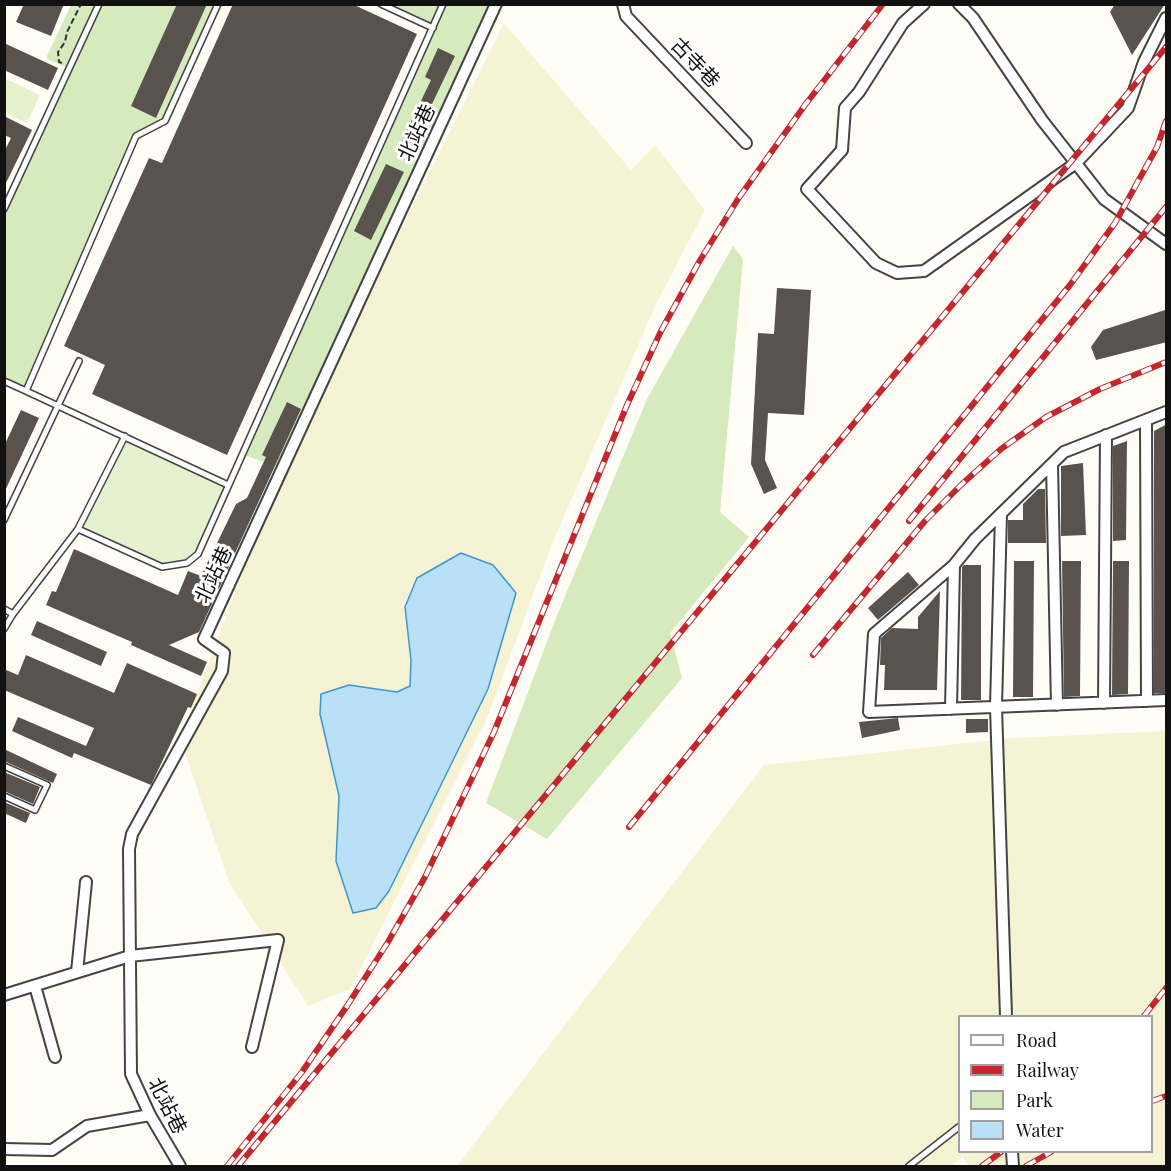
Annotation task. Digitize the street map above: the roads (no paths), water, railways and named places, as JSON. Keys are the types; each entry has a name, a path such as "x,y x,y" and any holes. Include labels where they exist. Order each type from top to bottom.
{"street":[{"name":"北站巷","path":"180,1167 150,1115 131,1074 129,849 132,834 222,671 224,652 204,639 496,4"},
{"name":"古寺巷","path":"623,4 626,16 746,143"},
{"path":"924,4 903,23 859,92 845,108 842,150 807,189 876,263 897,273 924,271 1076,163 1128,108 1144,62 1167,18"},
{"path":"959,4 973,18 1042,120 1104,199 1167,244"},
{"path":"1167,412 1064,452 975,539 954,565 874,634 869,712 1167,700"},
{"path":"1146,420 1147,701"},
{"path":"1104,703 1106,435"},
{"path":"1052,464 1057,705"},
{"path":"1001,514 996,707 1006,1015"},
{"path":"951,709 954,565"},
{"path":"77,972 86,882"},
{"path":"4,995 130,956 278,940 252,1047"},
{"path":"35,986 55,1057"},
{"path":"4,1149 52,1150 87,1126 150,1115"}],"lane":[{"path":"4,209 99,4"},
{"path":"26,391 136,136 165,122 218,4"},
{"path":"381,4 433,28"},
{"path":"78,529 162,567 188,563 198,554 443,4"},
{"path":"4,520 79,361"},
{"path":"4,381 228,485"},
{"path":"4,629 78,529 125,436"},
{"path":"4,609 13,614"},
{"path":"4,766 46,784 35,810 4,796"},
{"path":"909,1167 958,1128"}],"water":[{"path":"461,553 493,565 516,593 488,689 389,891 376,908 353,913 336,861 339,796 320,714 321,694 349,685 397,692 410,686 411,660 405,607 417,578"}],"railway":[{"path":"227,1166 302,1072 388,942 425,877 494,732 627,405 661,331 699,262 738,199 805,105 883,4"},
{"path":"238,1166 1166,47"},
{"path":"629,827 1070,285 1115,223 1157,147 1166,121"},
{"path":"909,521 1166,207"},
{"path":"813,655 925,521 1001,449 1046,417 1100,389 1166,362"},
{"path":"1145,1015 1166,988"},
{"path":"1153,1101 1166,1096"},
{"path":"982,1166 1000,1153"},
{"path":"1026,1166 1049,1153"}]}
